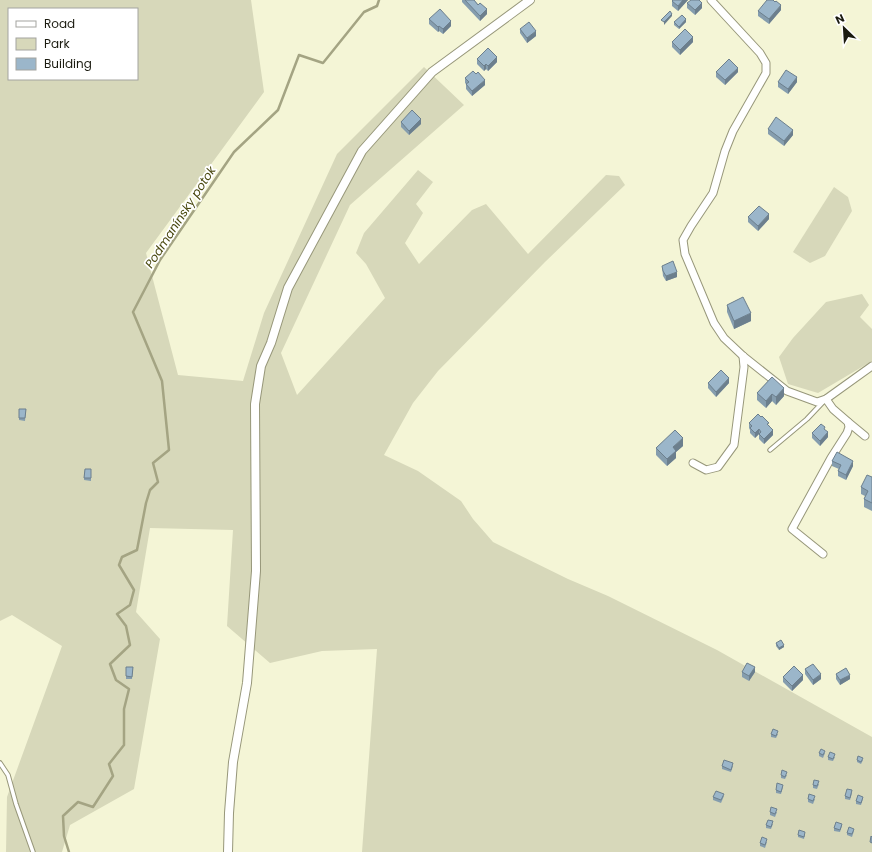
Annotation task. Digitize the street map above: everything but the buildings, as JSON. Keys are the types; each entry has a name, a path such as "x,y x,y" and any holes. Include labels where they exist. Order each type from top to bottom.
{"street":[{"path":"228,852 233,762 247,683 256,571 255,495 257,452 255,404 261,366 271,343 288,288 362,151 432,72 530,0"},
{"path":"711,0 760,53 766,63 766,73 733,131 725,151 713,193 683,240 685,254 714,323 724,338 743,356 787,391 817,402 826,399 872,366"},
{"path":"693,463 706,470 718,467 734,445 744,367 743,356"},
{"path":"826,399 833,409 865,436"},
{"path":"823,554 792,530 831,458 847,433 849,427 848,422"}],"lane":[{"path":"770,450 807,419 826,399"},
{"path":"0,763 8,775 16,804 33,852"}],"green space":[{"path":"0,0 251,0 264,92 146,253 178,375 243,381 264,313 337,154 424,67 464,105 350,205 281,353 297,395 385,298 366,264 356,253 364,233 418,170 433,182 416,204 423,213 405,243 419,264 472,210 486,204 528,254 606,175 619,176 625,185 545,262 438,371 413,403 384,455 418,471 461,501 473,519 493,542 568,579 608,596 717,650 872,737 872,852 362,852 377,649 322,651 270,663 227,626 233,530 150,528 136,612 160,639 134,789 70,825 62,852 6,852 7,797 62,646 12,615 0,621"},
{"path":"834,187 848,197 852,211 825,256 810,263 793,252"},
{"path":"862,294 869,305 860,317 872,329 872,361 818,393 788,384 779,357 793,338 826,302"}],"waterway":[{"name":"Podmanínsky potok","path":"69,852 64,836 63,816 78,802 93,807 113,776 109,764 124,745 124,709 129,689 116,680 110,664 130,645 126,626 117,614 130,605 134,590 119,565 122,557 137,550 150,490 158,482 153,463 169,450 162,381 133,312 160,260 234,152 278,110 299,55 323,63 364,12 377,6 379,0"}]}
